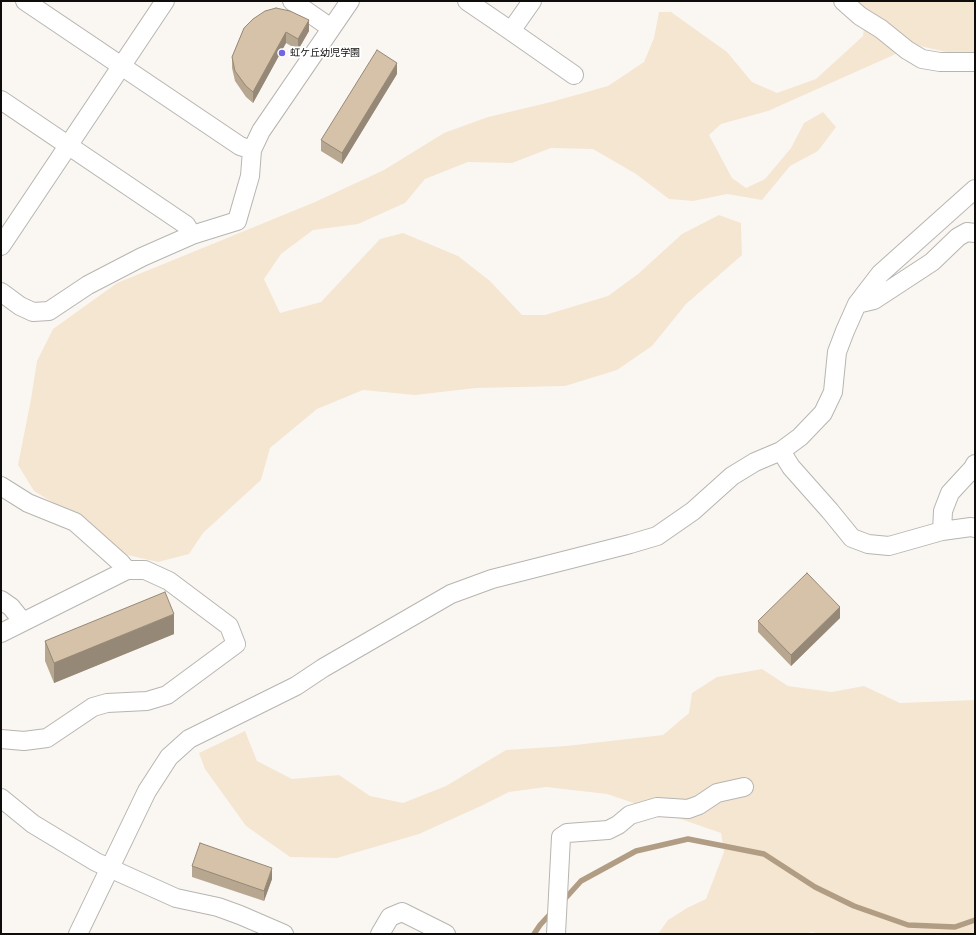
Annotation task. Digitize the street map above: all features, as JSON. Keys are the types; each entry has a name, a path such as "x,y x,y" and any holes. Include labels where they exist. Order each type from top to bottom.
{"street":[{"path":"25,1 240,146 252,150"},
{"path":"1,246 165,1"},
{"path":"292,1 331,28"},
{"path":"1,292 20,306 33,312 49,311 88,285 142,257 192,235 238,221 250,176 252,150 261,131 350,1"},
{"path":"467,1 574,76"},
{"path":"511,31 532,1"},
{"path":"842,1 860,16 881,29 907,50 922,59 940,62 975,62"},
{"path":"1,100 186,225 192,235"},
{"path":"78,934 147,791 169,757 189,739 296,686 451,594 492,579 657,536 693,511 732,476 755,462 781,451 800,437 822,413 833,392 837,352 857,304 880,274 975,189"},
{"path":"857,304 874,300 932,262 958,236 967,232 975,233"},
{"path":"781,451 791,467 852,538 868,544 889,546 942,531 970,527 975,528"},
{"path":"942,531 943,511 950,493 975,464"},
{"path":"1,486 28,503 75,522 121,562 127,570"},
{"path":"1,633 127,570 145,570 169,581 229,626 236,644 167,695 147,701 107,703 93,707 48,738 24,741 1,739"},
{"path":"1,600 11,607 23,622"},
{"path":"556,934 561,837 567,833 608,830 618,825 630,815 657,807 688,809 700,804 717,793 744,787"},
{"path":"1,798 32,824 110,869 176,898 240,915 284,934"},
{"path":"380,934 390,917 402,912 446,934"}],"shaded area":[{"path":"858,1 975,1 975,52 946,52 916,45 768,111 721,124 709,135 732,178 746,188 765,179 791,148 804,123 823,112 836,127 818,151 790,166 762,200 727,194 693,201 669,199 636,174 593,149 551,148 512,163 468,162 425,179 405,203 358,224 313,230 281,254 264,279 280,313 321,302 380,239 403,233 458,256 490,281 522,315 545,315 608,296 638,274 682,234 719,215 741,223 742,255 686,304 652,346 617,370 565,386 476,388 415,395 363,390 317,409 270,448 261,480 203,533 189,554 158,562 123,554 80,519 34,491 18,465 37,361 53,329 117,283 315,202 384,170 444,133 488,117 551,102 608,86 644,62 654,38 659,12 671,12 727,52 752,82 777,93 816,79 863,36 866,11"},
{"path":"762,669 788,686 832,692 864,686 900,703 975,700 975,934 816,934 813,932 802,934 658,934 668,920 687,908 706,899 724,852 721,833 607,794 546,787 509,792 419,834 337,858 290,857 246,826 205,769 199,753 245,731 257,761 292,779 339,775 370,796 403,803 446,786 506,750 566,746 663,735 689,713 692,693 717,677"}],"building":[{"path":"276,8 290,11 309,20 298,39 286,32 253,92 246,86 235,71 232,57 244,28 253,19 265,11"},
{"path":"377,50 397,63 342,153 321,140"},
{"path":"807,573 840,607 791,655 758,621"},
{"path":"165,592 174,614 54,663 45,641"},
{"path":"200,843 272,868 264,891 192,866"}],"waterway":[{"path":"562,902 581,881 636,851 688,839 764,854 815,887 854,906 908,925 955,927 975,920"},
{"path":"534,934 553,911"}],"place":[{"name":"虹ケ丘幼児学園","path":"282,53"}]}
